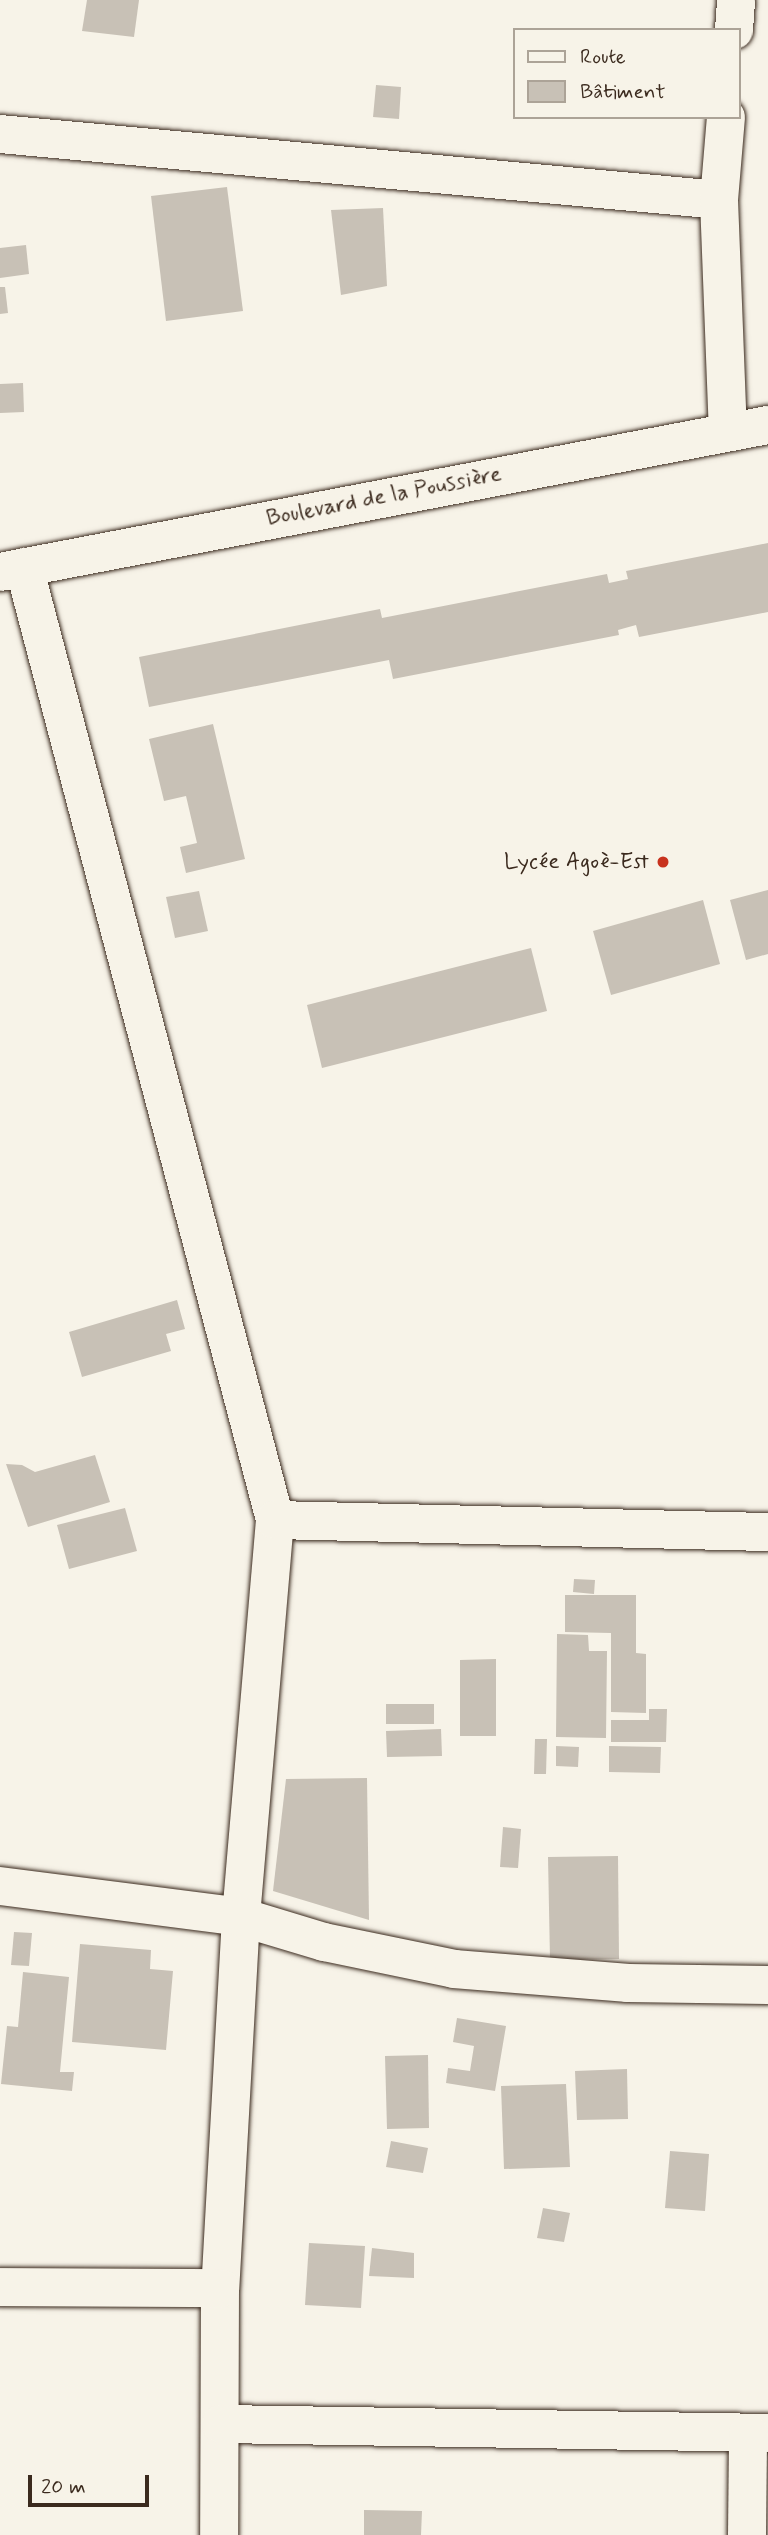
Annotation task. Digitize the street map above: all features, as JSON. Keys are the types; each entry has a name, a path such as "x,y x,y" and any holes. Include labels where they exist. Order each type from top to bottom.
{"street":[{"path":"734,28 736,0"},
{"path":"726,119 719,200 728,431"},
{"path":"0,134 719,200"},
{"name":"Boulevard de la Poussière","path":"12,569 768,425"},
{"path":"12,569 275,1520 241,1917 220,2288 219,2535"},
{"path":"275,1520 768,1532"},
{"path":"0,1886 241,1917 324,1942 454,1969 628,1983 768,1985"},
{"path":"0,2287 220,2288"},
{"path":"221,2424 758,2433 747,2535"}],"building":[{"path":"87,0 139,0 134,37 82,31"},
{"path":"376,85 401,87 399,119 373,117"},
{"path":"227,187 243,311 166,321 151,196"},
{"path":"383,208 387,286 341,295 331,210"},
{"path":"26,245 29,274 0,278 0,248"},
{"path":"0,287 5,287 8,313 0,314"},
{"path":"23,383 24,412 0,413 0,384"},
{"path":"768,543 768,612 639,637 636,625 618,630 619,635 393,679 389,660 149,707 139,657 380,609 382,618 607,574 609,583 628,579 626,571"},
{"path":"213,724 245,859 186,873 180,847 197,843 186,796 164,801 149,739"},
{"path":"768,890 768,954 746,960 730,900"},
{"path":"199,891 208,931 175,938 166,897"},
{"path":"703,900 720,964 611,995 593,931"},
{"path":"531,948 547,1011 322,1068 307,1005"},
{"path":"177,1300 185,1329 166,1334 171,1351 82,1377 69,1332"},
{"path":"95,1455 110,1502 28,1527 6,1464 22,1465 35,1472"},
{"path":"125,1508 137,1551 69,1569 57,1525"},
{"path":"574,1579 595,1580 594,1594 573,1592"},
{"path":"565,1595 636,1595 636,1653 646,1654 646,1713 611,1712 611,1633 565,1632"},
{"path":"557,1634 588,1635 589,1651 607,1651 606,1738 556,1737"},
{"path":"496,1659 496,1736 460,1736 460,1660"},
{"path":"386,1704 434,1704 434,1724 386,1724"},
{"path":"649,1709 667,1709 666,1742 611,1742 611,1720 649,1720"},
{"path":"441,1729 442,1756 387,1757 386,1731"},
{"path":"535,1739 547,1739 546,1774 534,1774"},
{"path":"556,1746 579,1747 578,1767 556,1766"},
{"path":"609,1746 661,1747 660,1773 609,1772"},
{"path":"367,1778 369,1920 273,1891 286,1779"},
{"path":"503,1827 521,1829 518,1868 500,1867"},
{"path":"618,1856 619,1959 550,1960 548,1857"},
{"path":"14,1932 32,1933 29,1966 11,1965"},
{"path":"80,1944 151,1950 150,1969 173,1971 166,2050 72,2042"},
{"path":"23,1972 69,1977 60,2072 74,2072 72,2091 1,2084 7,2026 18,2027"},
{"path":"457,2018 506,2026 495,2091 446,2083 448,2068 470,2071 474,2046 453,2042"},
{"path":"428,2055 429,2128 387,2129 385,2056"},
{"path":"627,2069 628,2119 577,2120 575,2071"},
{"path":"566,2084 570,2167 504,2169 501,2086"},
{"path":"391,2141 428,2148 423,2173 386,2167"},
{"path":"670,2151 709,2154 705,2211 665,2208"},
{"path":"543,2208 570,2213 564,2242 537,2238"},
{"path":"309,2243 365,2246 361,2308 305,2305"},
{"path":"372,2248 414,2253 414,2278 369,2276"},
{"path":"364,2510 422,2511 421,2535 364,2535"}],"place":[{"name":"Lycée Agoè-Est","path":"663,862"}]}
